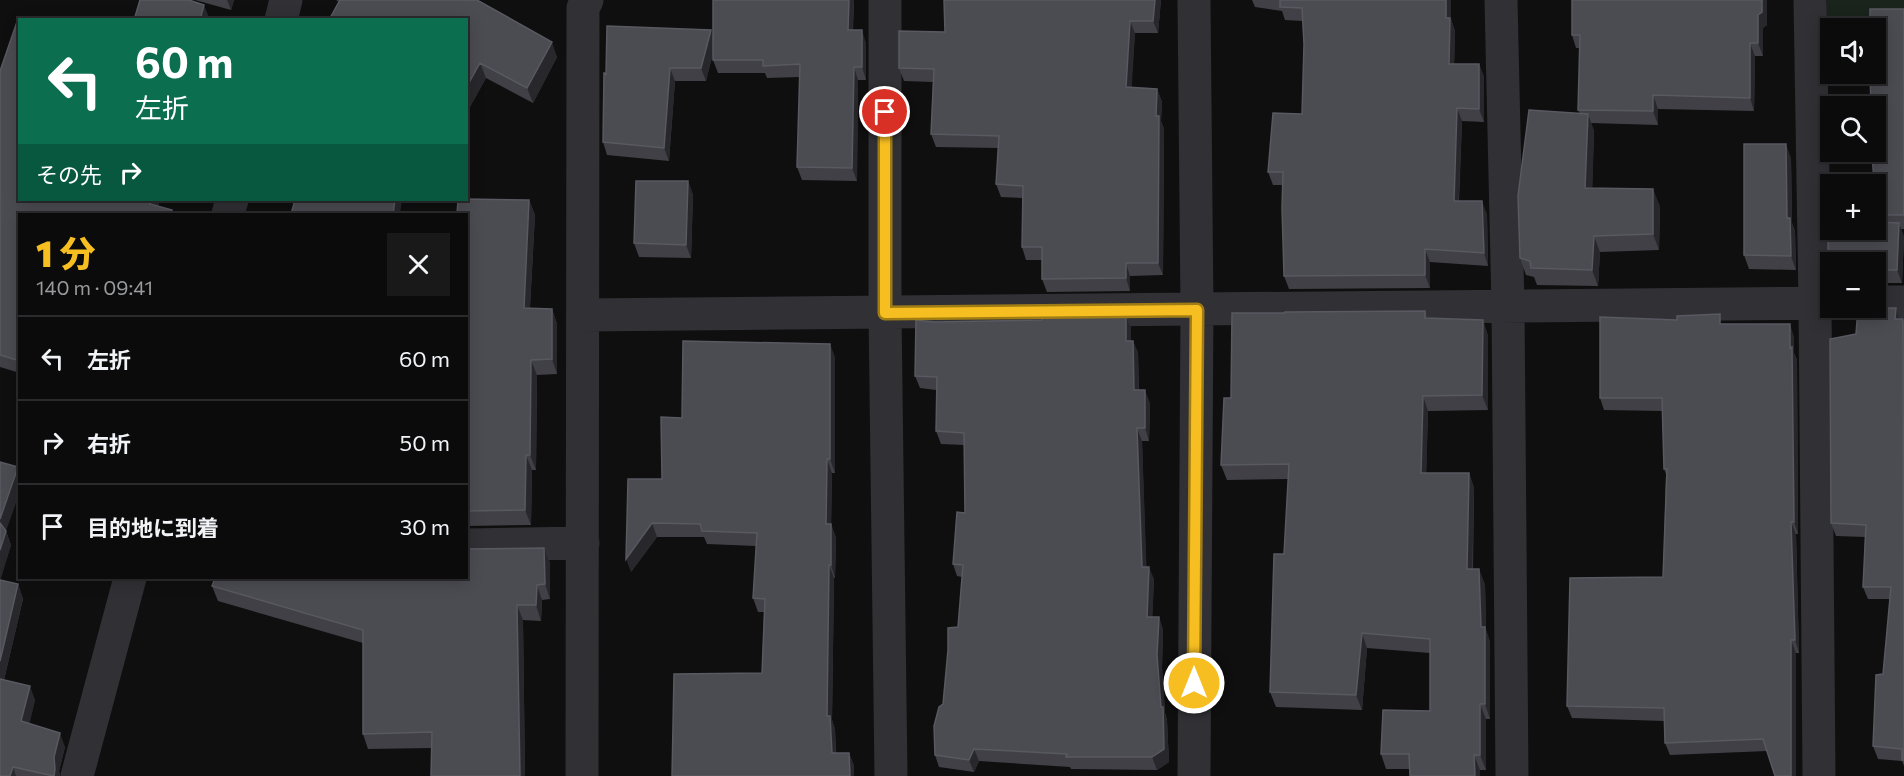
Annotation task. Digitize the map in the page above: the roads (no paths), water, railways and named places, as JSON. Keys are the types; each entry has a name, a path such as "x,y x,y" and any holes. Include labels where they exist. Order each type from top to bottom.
{"street":[{"path":"282,18 286,0"},
{"path":"885,0 885,313 891,776"},
{"path":"1194,0 1197,310 1194,776"},
{"path":"1501,0 1508,307 1512,776"},
{"path":"1810,0 1820,252"},
{"path":"579,3 583,315 582,776"},
{"path":"1886,302 1904,302"},
{"path":"583,315 1820,303"},
{"path":"1819,776 1822,318"},
{"path":"468,545 583,543"},
{"path":"77,776 130,579"}]}
